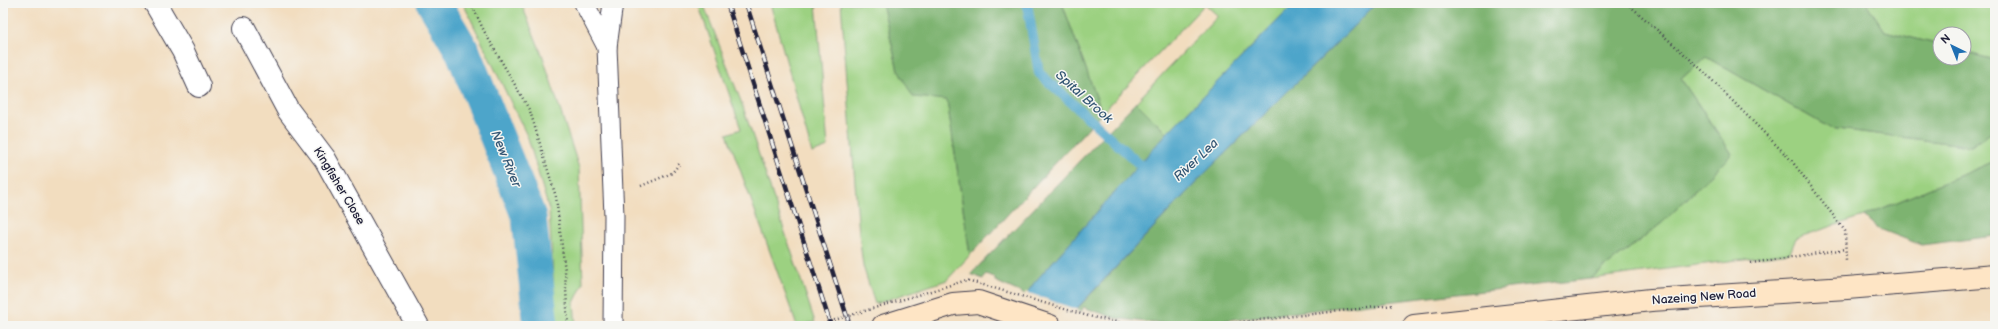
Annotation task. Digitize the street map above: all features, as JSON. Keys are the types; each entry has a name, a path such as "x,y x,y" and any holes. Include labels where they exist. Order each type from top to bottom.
{"main road":[{"name":"Nazeing New Road","path":"1414,326 1652,300 1847,288 1995,276"},
{"path":"883,326 953,304 965,302 978,302 1050,326"}],"street":[{"path":"156,6 183,51 199,86"},
{"name":"Kingfisher Close","path":"244,28 288,110 325,159 418,326"}],"lane":[{"path":"584,3 608,48"},
{"path":"613,3 608,48 614,216 613,326"}],"path":[{"path":"471,3 484,31 530,111 556,197 565,272 568,326"},
{"path":"1627,3 1701,69 1792,160 1845,231 1847,288"},
{"path":"641,186 672,173 680,163"},
{"path":"816,326 967,280 1088,316 1136,326"}],"green space":[{"path":"463,3 521,3 543,57 579,168 583,284 574,303 576,326 556,326 549,210 528,138"},
{"path":"698,3 703,3 742,104 815,322 797,326 727,134 741,129"},
{"path":"770,3 816,3 828,147 812,153"},
{"path":"841,3 882,3 898,70 947,100 970,255 947,280 875,304 863,266 859,234"},
{"path":"882,3 1062,3 1102,113 970,255 947,100 913,97 898,70"},
{"path":"1062,3 1295,3 1167,133 1136,102 1218,16 1205,4 1102,113"},
{"path":"1377,3 1866,3 1885,31 1932,43 1932,66 1972,66 1972,54 1995,60 1995,130 1971,146 1830,128 1706,57 1681,79 1732,154 1663,222 1590,279 1200,323 1152,323 1115,318 1083,307 1082,311 1075,311 1205,173"},
{"path":"1866,3 1995,3 1995,60 1972,54 1972,26 1932,26 1932,43 1885,31"},
{"path":"1706,57 1830,128 1971,146 1995,130 1995,161 1864,216 1796,238 1790,253 1590,279 1663,222 1732,154 1681,79"},
{"path":"1136,102 1167,133 1034,283 1026,295 995,281 995,278 986,274 983,279 971,274"},
{"path":"1995,161 1995,236 1921,245 1877,228 1864,216"}],"water":[{"name":"River Lea","path":"1295,3 1377,3 1205,173 1080,305 1064,326 1004,326 1034,283 1167,133"}],"pier":[{"path":"1026,292 1078,310 1067,326 1002,326"}],"waterway":[{"name":"New River","path":"434,3 463,52 529,217 541,326"},
{"name":"Spital Brook","path":"1027,3 1039,73 1149,173"}],"railway":[{"path":"727,3 831,326"},
{"path":"746,3 850,326"}]}
